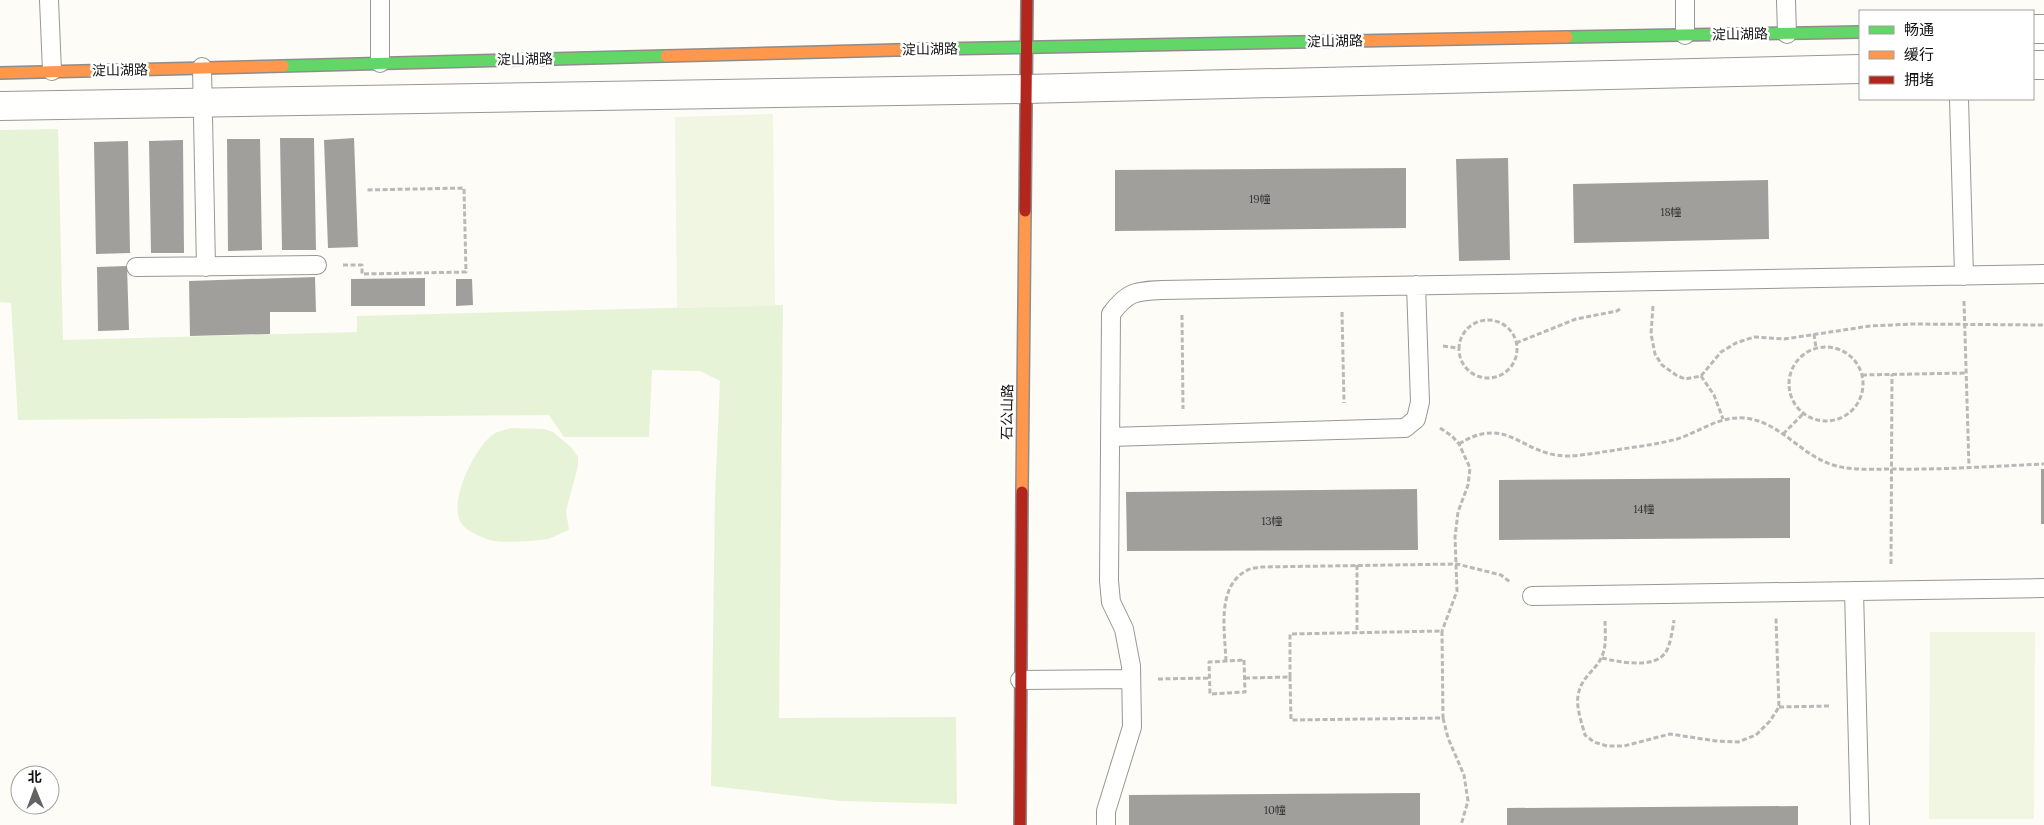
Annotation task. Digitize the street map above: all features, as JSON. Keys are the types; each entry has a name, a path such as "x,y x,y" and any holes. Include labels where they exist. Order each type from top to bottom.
{"street":[{"name":"石公山路","path":"1020,825 1026,0"},
{"name":"淀山湖路","path":"0,73 1025,47 1859,32"},
{"path":"0,106 1025,89 1859,69"}],"lane":[{"path":"49,0 52,71"},
{"path":"380,0 380,63"},
{"path":"1685,0 1685,35"},
{"path":"1786,0 1787,34"},
{"path":"202,68 206,267"},
{"path":"1959,100 1964,276"},
{"path":"136,267 317,265"},
{"path":"1106,825 1106,812 1132,727 1130,666 1124,629 1111,602 1111,314 1122,299 1142,291 1182,289 2044,274"},
{"path":"1110,437 1405,428 1416,419 1420,402 1416,285"},
{"path":"1532,596 2044,588"},
{"path":"1854,590 1860,825"},
{"path":"1020,680 1131,679"}],"path":[{"path":"317,265 362,265 362,274 466,272 464,188 366,190"},
{"path":"1964,276 1969,468"},
{"path":"1516,343 1576,320 1617,311 1656,281"},
{"path":"1656,281 1651,334 1655,354 1662,365 1685,379 1701,376 1721,352 1736,343 1754,337 1784,339 1870,326 2044,324"},
{"path":"1341,286 1345,431"},
{"path":"1182,289 1184,435"},
{"path":"1481,320 1499,322 1507,327 1513,334 1516,343 1516,353 1508,370 1490,378 1471,373 1464,366 1458,348 1460,338 1465,330 1481,320"},
{"path":"1814,334 1816,348"},
{"path":"1816,348 1840,349 1853,360 1862,375 1860,397 1855,406 1847,414 1836,418 1825,420 1804,414 1790,394 1791,371 1797,361 1806,353 1816,348"},
{"path":"1862,375 1966,373"},
{"path":"1891,590 1892,374"},
{"path":"1701,376 1714,395 1723,419"},
{"path":"1783,434 1804,414"},
{"path":"1459,444 1483,433 1498,432 1548,453 1565,456 1650,445 1679,438 1723,419 1746,418 1776,428 1814,457 1852,470 1969,468 2044,464"},
{"path":"1416,419 1436,426 1452,436 1459,444 1470,468 1468,485 1458,512 1454,537 1457,591 1442,631 1443,718 1448,738 1464,775 1468,801 1461,825"},
{"path":"1226,661 1225,603 1230,588 1238,577 1247,570 1261,566 1457,564 1501,575 1532,596"},
{"path":"1357,566 1357,633"},
{"path":"1606,595 1605,647 1602,658 1587,675 1577,698 1585,735 1594,742 1608,746 1624,746 1670,734 1716,741 1738,742 1756,735 1770,721 1779,707 1776,592"},
{"path":"1602,658 1636,663 1657,660 1666,653 1673,626 1674,594"},
{"path":"1442,631 1290,634 1290,677 1291,720 1443,718"},
{"path":"1244,660 1245,692 1210,694 1210,678 1209,662 1244,660"},
{"path":"1245,678 1290,677"},
{"path":"1131,679 1210,678"},
{"path":"1779,707 1857,706"}],"green space":[{"path":"773,114 775,306 677,308 675,117"},
{"path":"58,129 63,340 357,332 357,316 783,305 779,718 956,717 957,804 841,801 711,786 715,496 720,381 700,371 652,370 649,437 564,437 549,415 18,420 11,303 0,302 0,130"},
{"path":"512,428 544,429 553,432 572,448 578,457 578,466 566,511 569,530 548,539 499,542 476,534 461,523 458,514 460,490 471,464 484,443 491,436"},
{"path":"1930,632 2035,632 2034,819 1929,819"}],"building":[{"path":"280,138 314,138 316,250 282,250"},
{"path":"354,138 358,247 328,248 324,140"},
{"path":"227,139 260,139 262,250 228,251"},
{"path":"183,140 184,253 151,253 149,141"},
{"path":"128,141 130,253 96,254 94,142"},
{"path":"1508,158 1510,260 1459,261 1456,159"},
{"path":"1406,168 1406,228 1115,231 1115,170"},
{"path":"1768,180 1769,239 1574,243 1573,184"},
{"path":"127,266 129,330 98,331 97,267"},
{"path":"315,277 316,312 270,312 270,334 190,336 189,281"},
{"path":"425,278 425,306 351,306 351,279"},
{"path":"456,279 472,279 473,305 456,306"},
{"path":"2041,469 2044,469 2044,524 2041,524"},
{"path":"1790,478 1790,538 1499,540 1499,480"},
{"path":"1417,489 1418,550 1127,551 1126,492"},
{"path":"1420,793 1420,825 1129,825 1129,795"},
{"path":"1798,806 1798,825 1507,825 1507,808"}],"traffic: fast":[{"path":"1567,37 1859,32"},
{"path":"934,49 1352,41"},
{"path":"283,66 666,56"}],"traffic: slow":[{"path":"1352,41 1567,37"},
{"path":"666,56 934,49"},
{"path":"0,73 283,66"},
{"path":"1022,492 1025,211"}],"traffic: jam":[{"path":"1025,211 1027,0"},
{"path":"1020,825 1022,492"}]}
